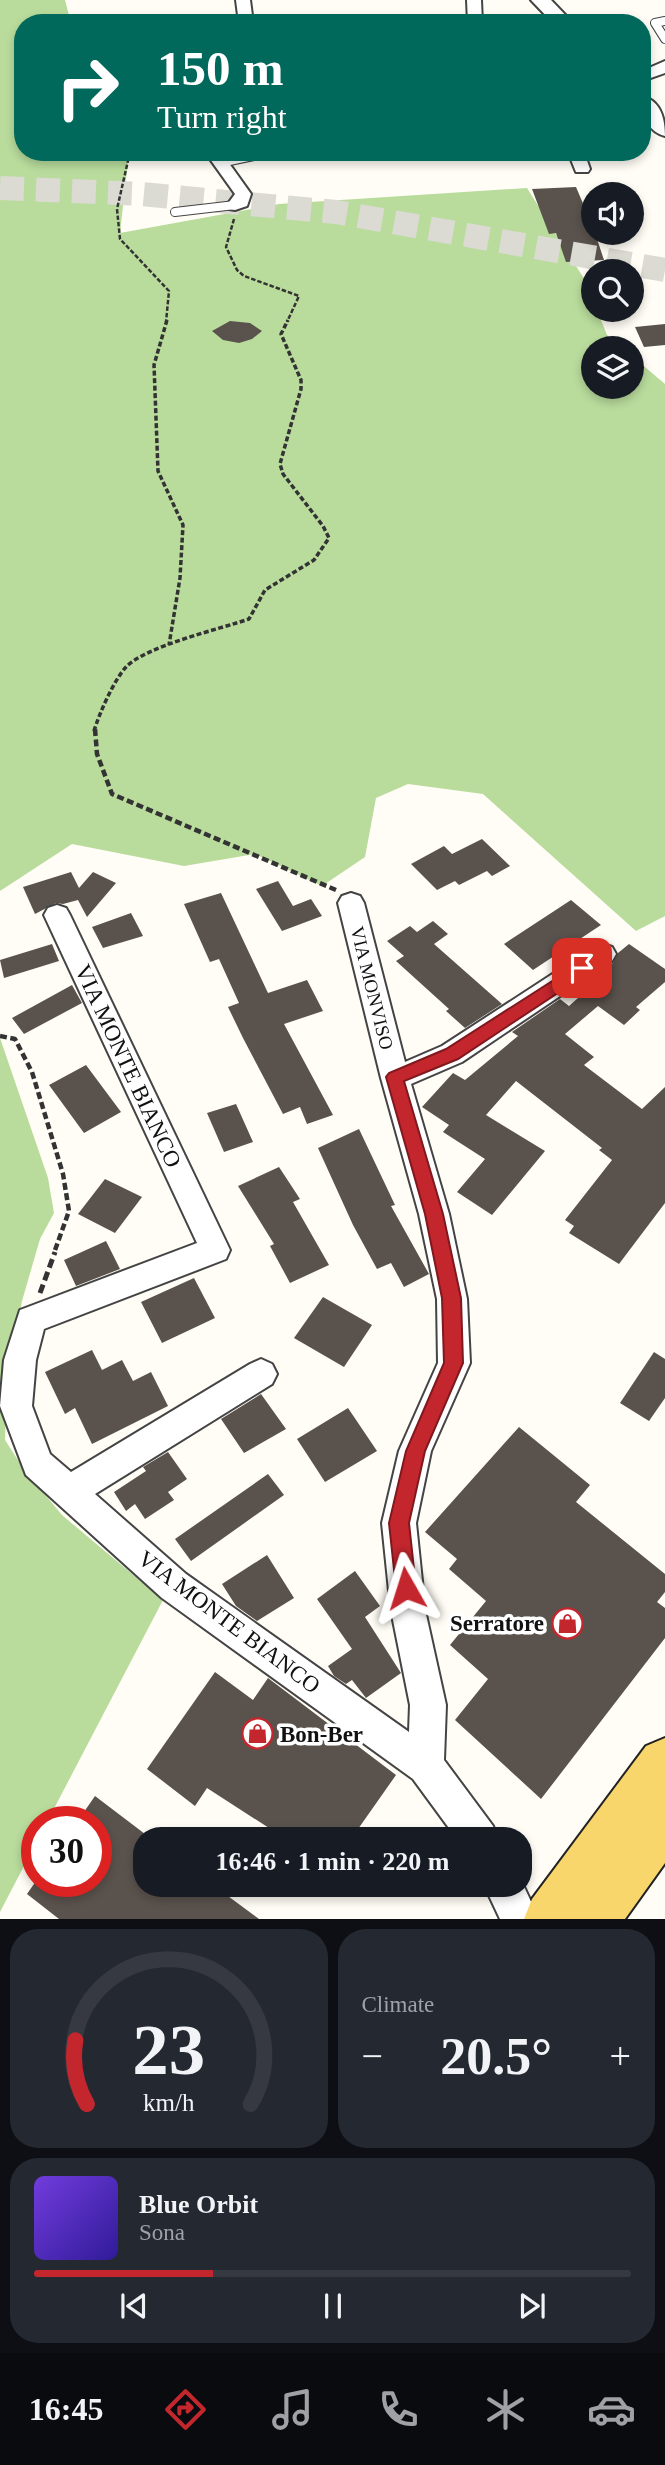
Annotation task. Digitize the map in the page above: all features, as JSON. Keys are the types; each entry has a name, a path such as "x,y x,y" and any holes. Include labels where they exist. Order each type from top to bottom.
{"main road":[{"path":"552,1919 665,1765"},
{"path":"590,1919 665,1817"}],"street":[{"path":"540,0 555,14"},
{"path":"651,113 665,130"},
{"path":"218,161 243,194 241,202 235,205"},
{"path":"579,161 582,169"},
{"name":"VIA MONVISO","path":"351,903 394,1077 434,1214 452,1298 454,1363 415,1451 399,1523 408,1609 428,1705 426,1766"},
{"name":"VIA MONTE BIANCO","path":"57,915 215,1250 30,1320 20,1360 16,1406 37,1464 174,1586 426,1766 471,1827"},
{"path":"394,1077 452,1054 603,954"},
{"path":"67,1493 261,1374"},
{"path":"509,1897 520,1919"}],"lane":[{"path":"665,21 655,23 665,39"},
{"path":"174,212 235,205"}],"path":[{"path":"128,161 117,209 120,239 169,291 169,311 154,365 158,471 183,524 180,578 169,645"},
{"path":"235,205 226,247 237,270 244,276 299,296 281,334 302,380 280,464 283,474 323,526 329,538 314,560 265,590 249,619 169,645 134,660 125,668 98,717 94,732 97,754 112,794 337,891 351,903"},
{"path":"0,1036 15,1039 32,1072 63,1174 69,1211 30,1320"}],"green space":[{"path":"0,0 65,0 69,14 14,14 14,161 128,161 120,233 279,204 527,188 581,274 581,322 602,322 608,336 581,336 581,399 644,399 644,366 665,384 665,916 636,931 483,794 408,784 376,798 365,857 322,886 255,854 184,866 72,844 0,891"},
{"path":"0,1038 48,1178 54,1213 40,1239 22,1301 7,1377 5,1440 23,1468 62,1515 163,1600 55,1806 21,1806 21,1872 0,1912"}],"building":[{"path":"576,187 581,199 581,245 599,245 604,259 566,262 556,233 549,234 532,189"},
{"path":"230,321 250,323 262,331 252,339 239,343 223,340 212,331"},
{"path":"665,324 665,345 644,347 644,336 639,336 635,327"},
{"path":"482,839 510,866 492,876 487,871 459,885 455,881 437,890 411,864 444,846 452,854"},
{"path":"71,872 79,888 93,872 116,883 87,917 78,900 56,903 35,914 23,887"},
{"path":"278,881 293,906 311,899 322,916 282,931 256,889"},
{"path":"221,893 268,993 307,980 323,1011 284,1024 333,1115 307,1124 300,1107 283,1114 243,1038 228,1007 239,1003 219,959 210,962 184,904"},
{"path":"571,900 601,925 533,970 504,944"},
{"path":"131,913 143,936 103,948 92,927"},
{"path":"433,921 448,934 434,944 502,1004 465,1028 446,1011 449,1009 396,961 404,956 387,941 410,926 417,932"},
{"path":"52,944 59,961 4,978 0,960"},
{"path":"629,944 665,969 665,982 636,1007 640,1010 624,1025 598,1006 565,1034 594,1057 584,1065 642,1109 665,1087 665,1203 619,1264 569,1233 574,1226 565,1220 612,1160 599,1150 602,1148 516,1081 486,1115 545,1151 492,1215 457,1192 485,1159 443,1132 449,1125 422,1107 453,1073 465,1080 518,1036 512,1032 560,999 569,1006 606,973 603,970 613,963 618,953"},
{"path":"72,985 82,1003 24,1034 12,1018"},
{"path":"86,1065 121,1112 84,1133 49,1085"},
{"path":"236,1104 253,1142 224,1152 207,1113"},
{"path":"359,1129 395,1205 391,1206 429,1274 404,1287 391,1263 377,1269 353,1225 318,1148"},
{"path":"279,1167 300,1199 293,1202 329,1265 290,1283 270,1246 274,1244 238,1186"},
{"path":"105,1179 142,1197 115,1233 78,1214"},
{"path":"106,1241 120,1269 76,1286 64,1260"},
{"path":"194,1278 215,1318 162,1343 141,1302"},
{"path":"323,1297 372,1325 344,1367 294,1338"},
{"path":"92,1350 102,1370 122,1360 133,1381 151,1372 168,1406 92,1444 75,1408 65,1414 45,1372"},
{"path":"654,1352 665,1359 665,1398 649,1421 620,1403"},
{"path":"261,1394 286,1429 244,1453 221,1419"},
{"path":"348,1408 377,1451 325,1482 297,1439"},
{"name":"Serratore","path":"519,1427 590,1485 576,1502 665,1574 665,1592 657,1602 665,1608 665,1638 541,1799 455,1720 488,1679 450,1645 486,1601 449,1569 457,1559 425,1532"},
{"path":"168,1452 187,1479 168,1492 174,1500 145,1519 135,1504 126,1511 114,1492 146,1471 143,1467"},
{"path":"268,1474 284,1495 191,1561 175,1539"},
{"path":"267,1555 294,1598 257,1621 236,1606 222,1584"},
{"path":"355,1571 380,1606 365,1617 401,1673 366,1698 352,1680 346,1684 334,1676 328,1666 352,1649 317,1599"},
{"name":"Bon-Ber","path":"215,1672 253,1700 268,1678 396,1775 359,1827 267,1827 207,1788 195,1806 147,1769"},
{"path":"95,1796 108,1806 88,1806"},
{"path":"112,1809 136,1827 133,1827 133,1897 229,1897 259,1919 59,1919 31,1897 112,1897"}],"tunnel":[{"path":"0,188 141,194 336,212 665,270"}],"place":[{"name":"Serratore","path":"567,1623"},
{"name":"Bon-Ber","path":"257,1734"}],"route":[{"path":"406,1588 399,1523 415,1451 454,1363 452,1298 434,1214 394,1077 452,1054 582,968"}]}
